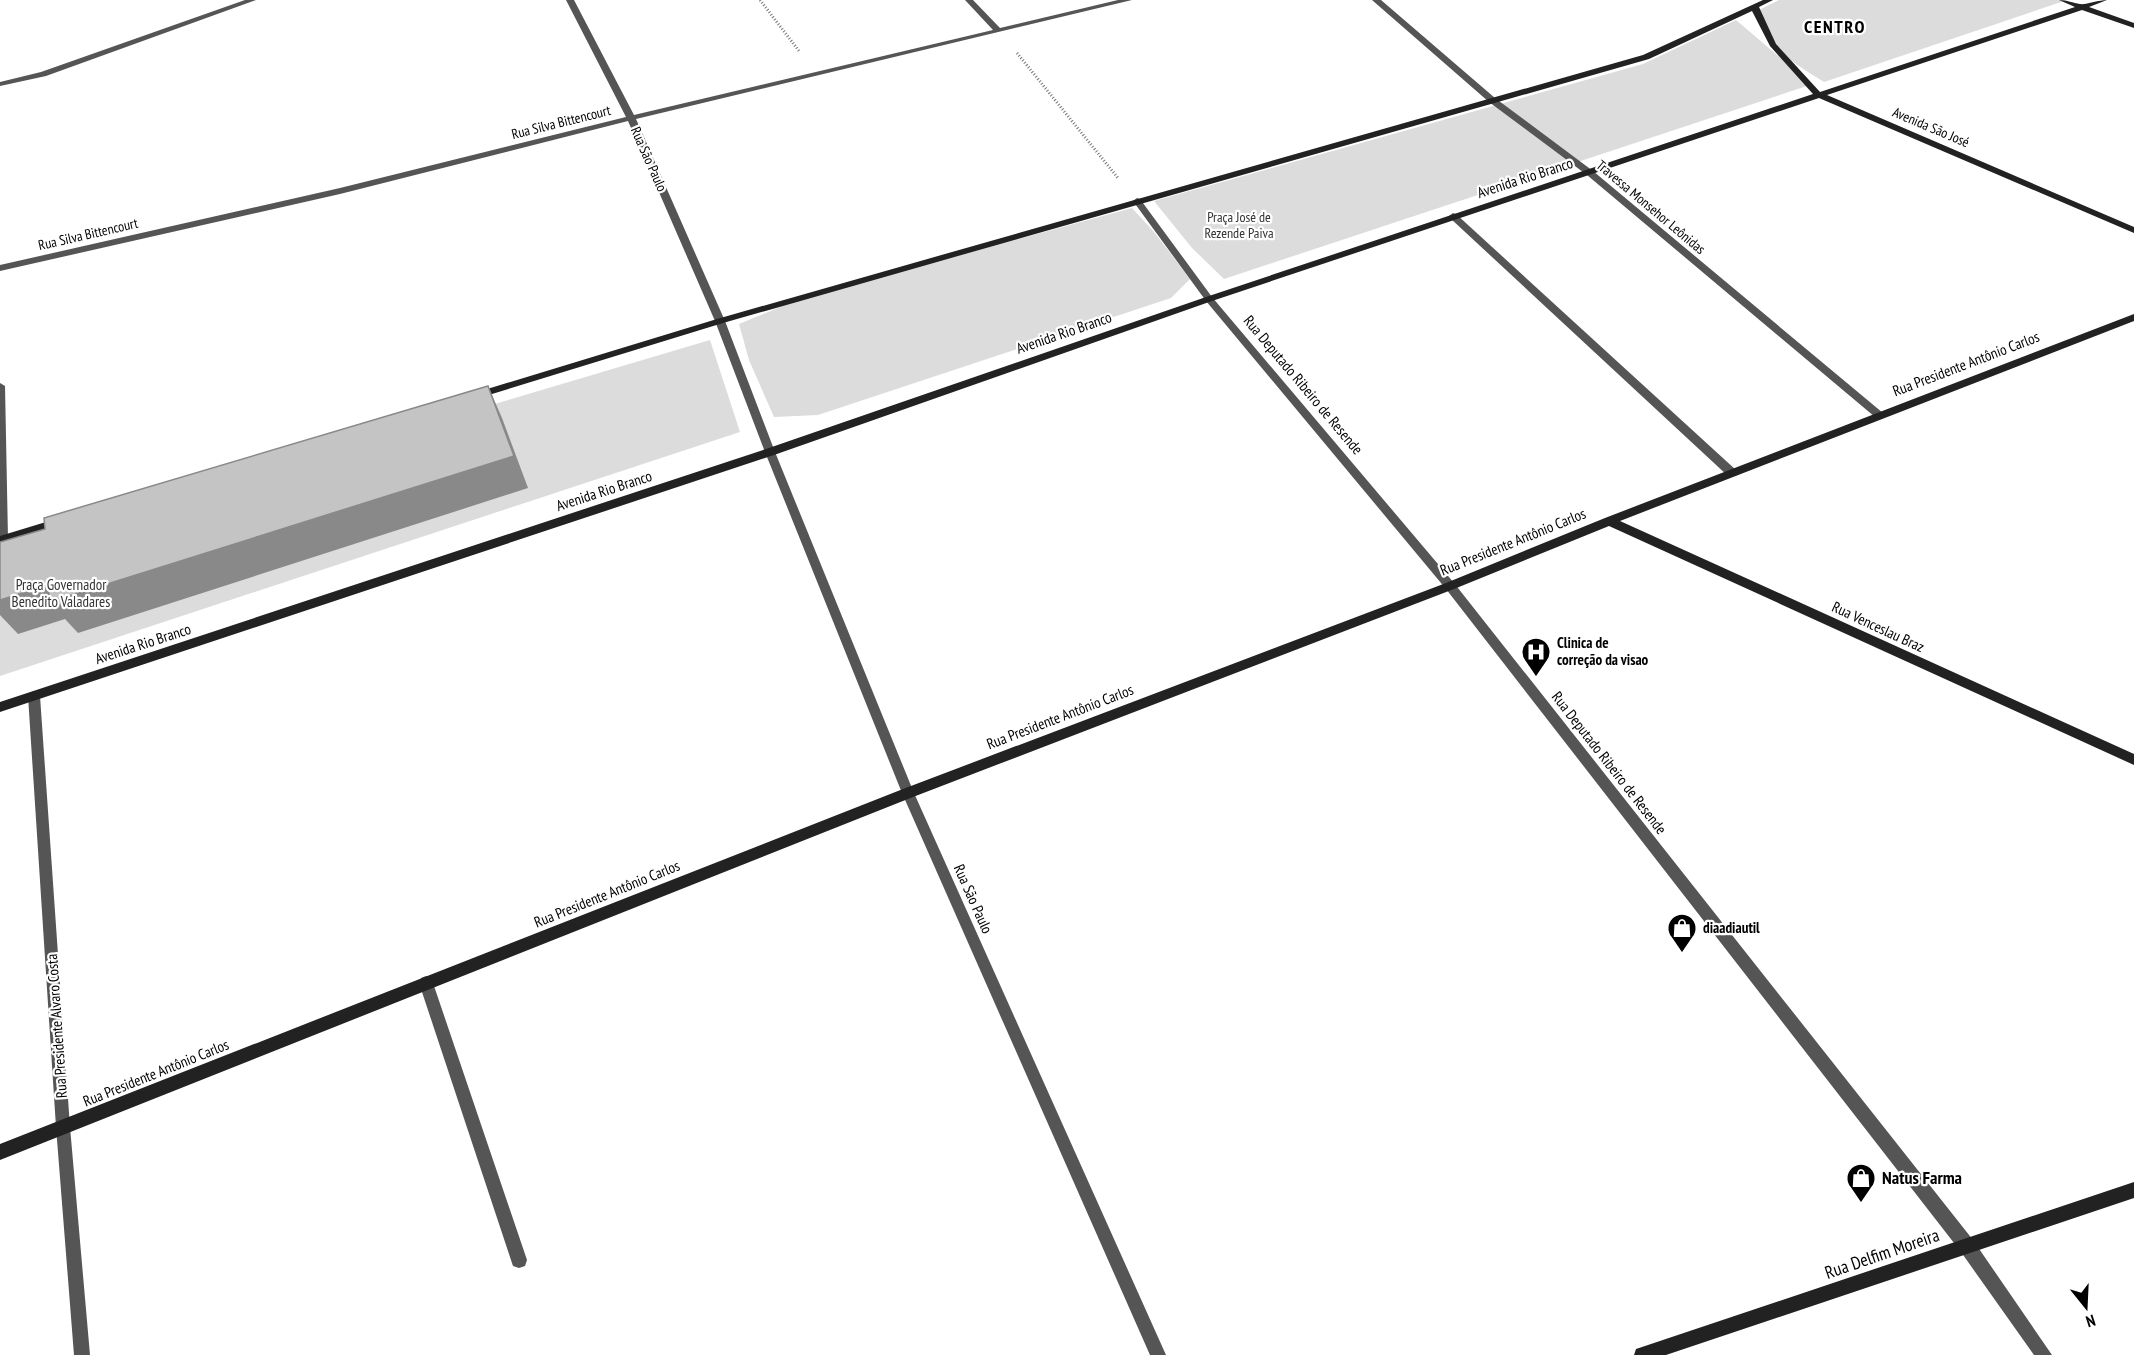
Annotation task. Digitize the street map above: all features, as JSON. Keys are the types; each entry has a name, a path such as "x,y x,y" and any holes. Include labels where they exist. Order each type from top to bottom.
{"main road":[{"path":"469,398 720,321 1646,57 1769,0"},
{"path":"2063,0 2134,26"},
{"name":"Avenida Rio Branco","path":"34,696 770,452 1209,298 1453,216 1590,173 1817,94 2103,0"},
{"name":"Avenida São José","path":"1755,7 1763,31 1783,60 1817,94 2134,230"},
{"name":"Rua Presidente Antônio Carlos","path":"0,1152 908,793 1450,586 1609,521 2134,317"},
{"path":"1,540 70,519"},
{"name":"Rua Venceslau Braz","path":"1609,521 2134,760"},
{"path":"0,707 34,696"},
{"name":"Rua Delfim Moreira","path":"1642,1355 2134,1190"}],"street":[{"path":"0,84 43,74 252,0"},
{"name":"Rua São Paulo","path":"570,0 631,118 720,321 770,452 908,793 1158,1355"},
{"path":"969,0 997,30"},
{"name":"Rua Silva Bittencourt","path":"0,268 340,191 816,73 1128,0"},
{"name":"Travessa Monsehor Leônidas","path":"1376,0 1492,100 1541,139 1590,173 1879,415"},
{"name":"Rua Deputado Ribeiro de Resende","path":"1137,201 1209,298 1450,586 1967,1246 2044,1355"},
{"path":"1453,216 1732,473"},
{"path":"0,386 1,540"},
{"name":"Rua Presidente Alvaro Costa","path":"34,696 63,1127 82,1355"},
{"path":"426,983 519,1260"}],"path":[{"path":"760,0 816,73"},
{"path":"997,30 1137,201"}],"green space":[{"path":"1779,0 2067,0 1824,82 1781,53 1765,34 1760,22 1759,10"},
{"name":"Praça José de Rezende Paiva","path":"1736,20 1783,60 1807,86 1224,279 1192,248 1154,201 1643,64"},
{"name":"Praça José de Rezende Paiva","path":"1132,208 1154,232 1190,279 1171,298 818,415 774,417 749,360 739,324 800,299"},
{"name":"Praça Governador Benedito Valadares","path":"710,340 740,432 0,676 0,551"}],"building":[{"path":"488,386 514,456 50,602 48,585 0,600 0,542 45,529 44,518"}],"place":[{"name":"Clinica de correção da visao","path":"1536,678"},
{"name":"diaadiautil","path":"1682,954"},
{"name":"Natus Farma","path":"1861,1204"}],"district":[{"name":"CENTRO","path":"1835,27"}]}
